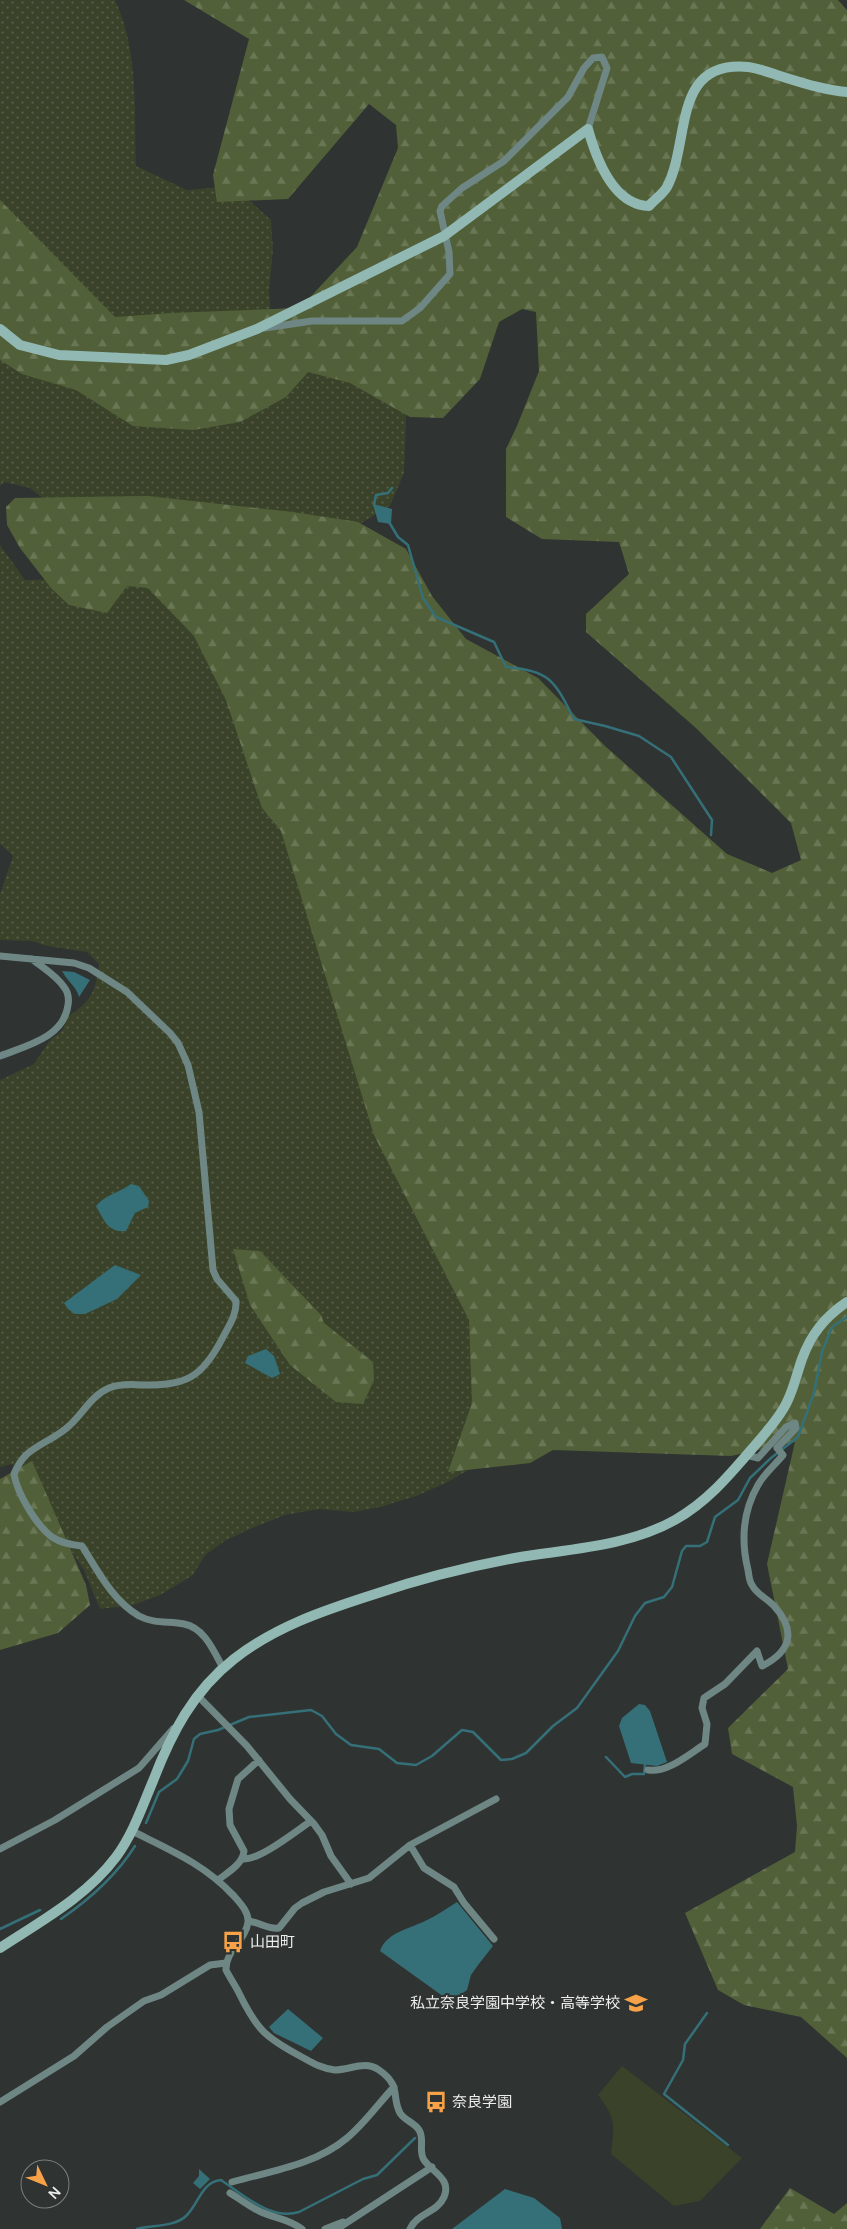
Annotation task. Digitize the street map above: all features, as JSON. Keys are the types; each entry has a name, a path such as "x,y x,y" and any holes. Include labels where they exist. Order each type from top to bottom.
{"main road":[{"path":"0,329 20,345 59,355 166,360 189,355 257,329 444,236 588,129 596,156 609,179 627,199 638,206 648,206 666,188 674,164 686,111 697,84 710,73 723,67 749,67 828,90 847,92"},
{"path":"0,1948 60,1910 93,1883 116,1857 132,1831 164,1753 181,1719 198,1695 223,1668 254,1644 277,1630 333,1608 420,1579 471,1566 611,1543 662,1527 701,1502 726,1479 778,1418 787,1403 811,1336 826,1319 847,1302"}],"street":[{"path":"257,329 312,321 402,321 420,308 450,274 449,252 440,211 442,206 462,188 504,161 568,97 584,68 593,58 602,57 607,68 588,129"},
{"path":"0,956 74,963 101,974 141,1005 170,1033 178,1043 188,1065 199,1112 213,1270 217,1279 236,1301 236,1308 215,1352 204,1367 192,1377 180,1383 164,1385 124,1384 102,1392 69,1427 36,1448 20,1462 14,1474 15,1483 26,1505 51,1536 62,1542 82,1546 118,1600 128,1608 152,1621 184,1624 193,1627 207,1640 223,1668"},
{"path":"0,1056 48,1036 60,1025 67,1012 68,1000 65,988 58,979 31,959"},
{"path":"648,1770 655,1771 670,1766 705,1744 707,1724 702,1708 704,1698 725,1684 757,1651 762,1666 776,1659 787,1645 789,1638 785,1620 772,1604 761,1597 751,1584 744,1554 744,1540 747,1510 759,1484 783,1455 777,1448 796,1428 795,1423 786,1427 758,1458 746,1455"},
{"path":"198,1695 311,1821 322,1835 331,1856 351,1884"},
{"path":"0,1849 55,1820 139,1768 181,1719"},
{"path":"218,1880 242,1859 244,1851 230,1825 229,1809 238,1779 258,1760"},
{"path":"248,1921 260,1922 270,1928 279,1928 295,1908 302,1903 324,1892 368,1878 410,1845 496,1799"},
{"path":"242,1859 248,1860 258,1855 311,1821"},
{"path":"132,1831 203,1868 218,1880 245,1910 248,1921 245,1933 226,1964 228,1975 250,2016 268,2038 325,2068 343,2069 363,2065 371,2066 383,2073 394,2087 399,2112 420,2130 424,2159 445,2182 445,2196 436,2208 414,2220 410,2229"},
{"path":"410,1845 424,1868 451,1884 494,1939"},
{"path":"0,2102 74,2056 107,2027 144,2001 161,1995 210,1966 226,1964"},
{"path":"232,2182 304,2162 327,2152 360,2126 394,2087"},
{"path":"337,2229 348,2220 432,2167"},
{"path":"230,2193 260,2211 291,2221 302,2229"},
{"path":"325,2229 348,2220"}],"green space":[{"path":"0,0 115,0 123,20 132,60 136,166 187,190 233,186 271,220 273,249 269,291 272,327 408,369 404,473 390,506 341,535 66,517 30,488 4,482 0,486"},
{"path":"184,0 838,0 847,10 847,2058 801,2017 744,2005 718,1990 685,1913 795,1852 797,1826 793,1787 732,1754 728,1728 788,1669 767,1564 795,1442 731,1456 553,1450 530,1463 448,1472 472,1403 469,1320 374,1135 281,831 262,808 226,700 194,636 148,588 127,586 107,613 69,605 51,588 20,548 7,525 6,507 15,498 148,496 293,512 358,522 406,549 432,596 466,639 538,678 605,746 727,854 772,873 801,860 791,823 696,728 586,632 586,614 629,574 619,542 542,539 506,517 506,449 539,371 536,312 522,309 499,322 480,379 443,418 410,417 350,383 308,372 286,397 240,422 193,430 133,426 76,390 22,374 0,360 0,200 115,317 300,308 357,247 398,148 396,125 369,104 288,199 217,202 213,175 249,39"},
{"path":"0,545 25,580 81,579 185,589 468,1240 491,1456 448,1482 416,1496 380,1507 353,1512 319,1509 285,1515 226,1540 205,1555 193,1575 160,1595 133,1605 100,1609 84,1570 12,1464 0,1467 0,1080 34,1064 50,1040 63,1030 67,1017 82,1006 91,995 96,982 99,964 87,952 47,946 32,941 0,940 0,894 13,856 0,844"},
{"path":"233,1249 260,1251 321,1315 324,1323 373,1362 374,1380 363,1404 336,1402 290,1365 250,1305"},
{"path":"32,1461 86,1585 90,1605 58,1633 0,1650 0,1479"},
{"path":"622,2066 742,2158 700,2201 674,2206 611,2154 613,2123 598,2095"},
{"path":"790,2188 834,2214 847,2203 847,2229 760,2229"}],"water":[{"path":"373,504 392,509 391,524 378,522"},
{"path":"62,971 74,972 90,980 79,997 76,990"},
{"path":"131,1184 139,1186 149,1201 148,1207 135,1213 126,1231 115,1230 104,1221 96,1206 105,1198"},
{"path":"115,1265 141,1275 117,1299 85,1314 75,1314 68,1309 64,1303"},
{"path":"266,1349 274,1356 280,1374 272,1378 245,1363 248,1356"},
{"path":"639,1704 645,1705 650,1711 667,1762 657,1766 631,1763 619,1726 622,1718"},
{"path":"457,1902 493,1946 471,1975 467,1990 451,2002 380,1951 393,1935 429,1919"},
{"path":"288,2009 323,2038 311,2051 274,2033 269,2027"},
{"path":"199,2169 210,2179 200,2189 193,2183 199,2176"},
{"path":"505,2189 534,2198 560,2218 562,2229 452,2229"}],"waterway":[{"path":"374,505 376,495 388,493 392,488"},
{"path":"389,522 398,537 408,545 423,598 436,617 494,642 506,667 533,671 550,680 562,696 574,719 639,736 671,757 712,820 711,835"},
{"path":"146,1823 159,1792 177,1779 188,1761 194,1739 200,1734 218,1730 249,1717 311,1710 322,1716 336,1734 351,1745 379,1749 397,1763 416,1765 432,1756 462,1730 473,1732 501,1760 512,1759 526,1753 553,1726 577,1708 618,1651 635,1616 645,1603 664,1597 672,1587 682,1551 686,1546 700,1546 707,1542 715,1517 738,1500 750,1478 771,1458 798,1437 814,1393 822,1352 832,1327 847,1317"},
{"path":"606,1757 625,1777 632,1774 644,1774 645,1765"},
{"path":"61,1919 102,1886 120,1867 135,1846"},
{"path":"0,1929 40,1910"},
{"path":"707,2013 685,2044 683,2060 664,2094 728,2145"},
{"path":"137,2229 169,2224 181,2220 190,2211 205,2189 214,2182 221,2180 257,2205 268,2210 288,2214 299,2212 363,2179 377,2175 415,2138"}],"place":[{"name":"山田町","path":"233,1942"},
{"name":"私立奈良学園中学校・高等学校","path":"636,2003"},
{"name":"奈良学園","path":"436,2102"}]}
